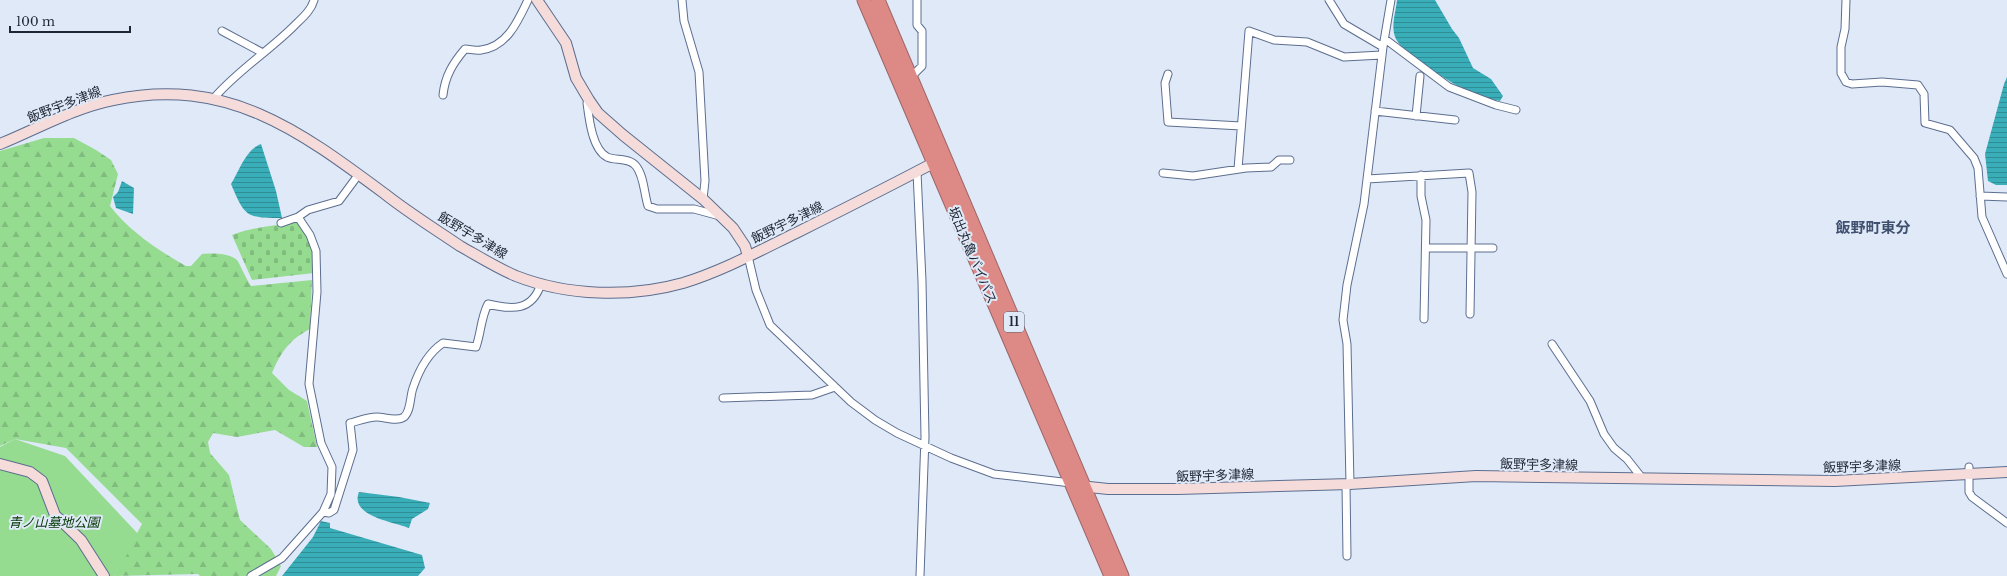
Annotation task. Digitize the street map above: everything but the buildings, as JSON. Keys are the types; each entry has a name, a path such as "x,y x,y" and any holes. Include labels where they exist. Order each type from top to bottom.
{"highway":[{"name":"坂出丸亀バイパス","path":"864,0 939,160 1085,487 1122,576"},
{"name":"坂出丸亀バイパス","path":"878,0 911,77 939,160"},
{"name":"坂出丸亀バイパス","path":"1030,364 1071,483 1110,576"}],"main road":[{"path":"537,0 566,43 576,78 589,100 608,123 703,199 734,228 745,246 748,256"},
{"name":"飯野宇多津線","path":"0,144 70,113 112,100 163,93 199,95 214,98 243,106 269,117 299,133 460,246 516,275 541,284 604,293 638,291 682,283 704,276 748,256 939,160"},
{"path":"0,464 30,472 42,481 55,515 81,540 104,576"},
{"name":"飯野宇多津線","path":"1071,483 1085,487 1108,489 1171,489 1348,484 1476,476 1835,481 1969,470 2007,472"}],"street":[{"path":"214,98 278,42 312,8 314,0"},
{"path":"443,95 445,81 452,63 465,48 480,50 499,44 512,32 528,0"},
{"path":"682,0 684,21 699,72 706,182 703,199"},
{"path":"911,77 922,66 922,31 917,25 917,0"},
{"path":"1329,0 1344,24 1449,87 1496,105 1516,110"},
{"path":"1347,556 1347,344 1344,320 1347,285 1364,204 1383,47 1391,0"},
{"path":"1846,0 1845,28 1841,47 1840,73 1846,82 1852,84 1882,82 1918,85 1924,94 1925,123 1950,130 1974,158 1978,168 1982,217 2007,274"},
{"path":"222,31 264,53"},
{"path":"1238,170 1249,31 1274,40 1307,42 1344,57 1383,47"},
{"path":"1168,74 1165,83 1168,122 1241,126"},
{"path":"1416,116 1420,76"},
{"path":"589,100 587,103 590,129 599,147 607,157 626,160 635,164 641,174 648,206 657,209 694,209 722,217"},
{"path":"1375,111 1455,120"},
{"path":"1163,173 1193,176 1271,167 1279,160 1290,160"},
{"path":"917,172 922,281 924,444 920,576"},
{"path":"1367,179 1469,173 1472,192 1470,314"},
{"path":"281,224 298,217 308,210 339,200 359,174"},
{"path":"1421,175 1421,196 1426,220 1424,319"},
{"path":"1980,196 2007,196"},
{"path":"251,576 282,558 323,512 331,494 333,480 332,467 321,443 309,384 317,292 316,251 310,234 298,217"},
{"path":"1426,248 1493,248"},
{"path":"748,256 756,290 770,325 835,387 879,423 951,458 994,474 1071,483"},
{"path":"323,512 329,513 334,510 345,478 353,450 350,423 376,417 399,419 404,417 407,413 413,388 427,358 433,349 443,343 476,347 481,334 484,310 488,304 515,307 527,304 536,298 541,284"},
{"path":"1552,344 1590,400 1604,434 1614,448 1627,459 1642,478"},
{"path":"723,398 812,395 835,387"},
{"path":"1969,470 1969,492 1972,497 2007,523"}],"green space":[{"path":"44,138 74,138 111,160 118,174 110,206 126,224 145,240 186,266 191,266 202,254 220,254 230,256 237,260 251,286 312,280 310,329 286,347 272,373 289,390 307,401 317,447 304,447 275,430 237,437 213,433 208,442 210,453 229,475 240,520 271,549 281,566 276,576 200,576 198,574 114,576 142,524 66,448 15,439 0,446 0,151"},
{"path":"297,221 310,246 313,257 314,273 252,280 232,235 256,228"},
{"name":"青ノ山墓地公園","path":"15,439 65,456 139,535 114,576 0,576 0,447"}],"water":[{"path":"1397,0 1435,0 1459,38 1473,68 1491,79 1503,96 1500,101 1466,90 1455,84 1435,72 1402,47 1396,39 1393,30"},
{"path":"2007,77 2007,185 1996,185 1988,181 1985,154"},
{"path":"261,144 276,191 282,218 254,216 248,213 240,203 231,184 247,155"},
{"path":"122,181 134,188 133,214 116,208 113,197 118,192"},
{"path":"359,492 430,503 428,509 412,519 409,528 375,517 366,512 360,507 358,500"},
{"path":"321,521 330,523 330,528 422,555 425,568 418,576 282,576 313,537"}],"district":[{"name":"飯野町東分","path":"1873,228"}]}
